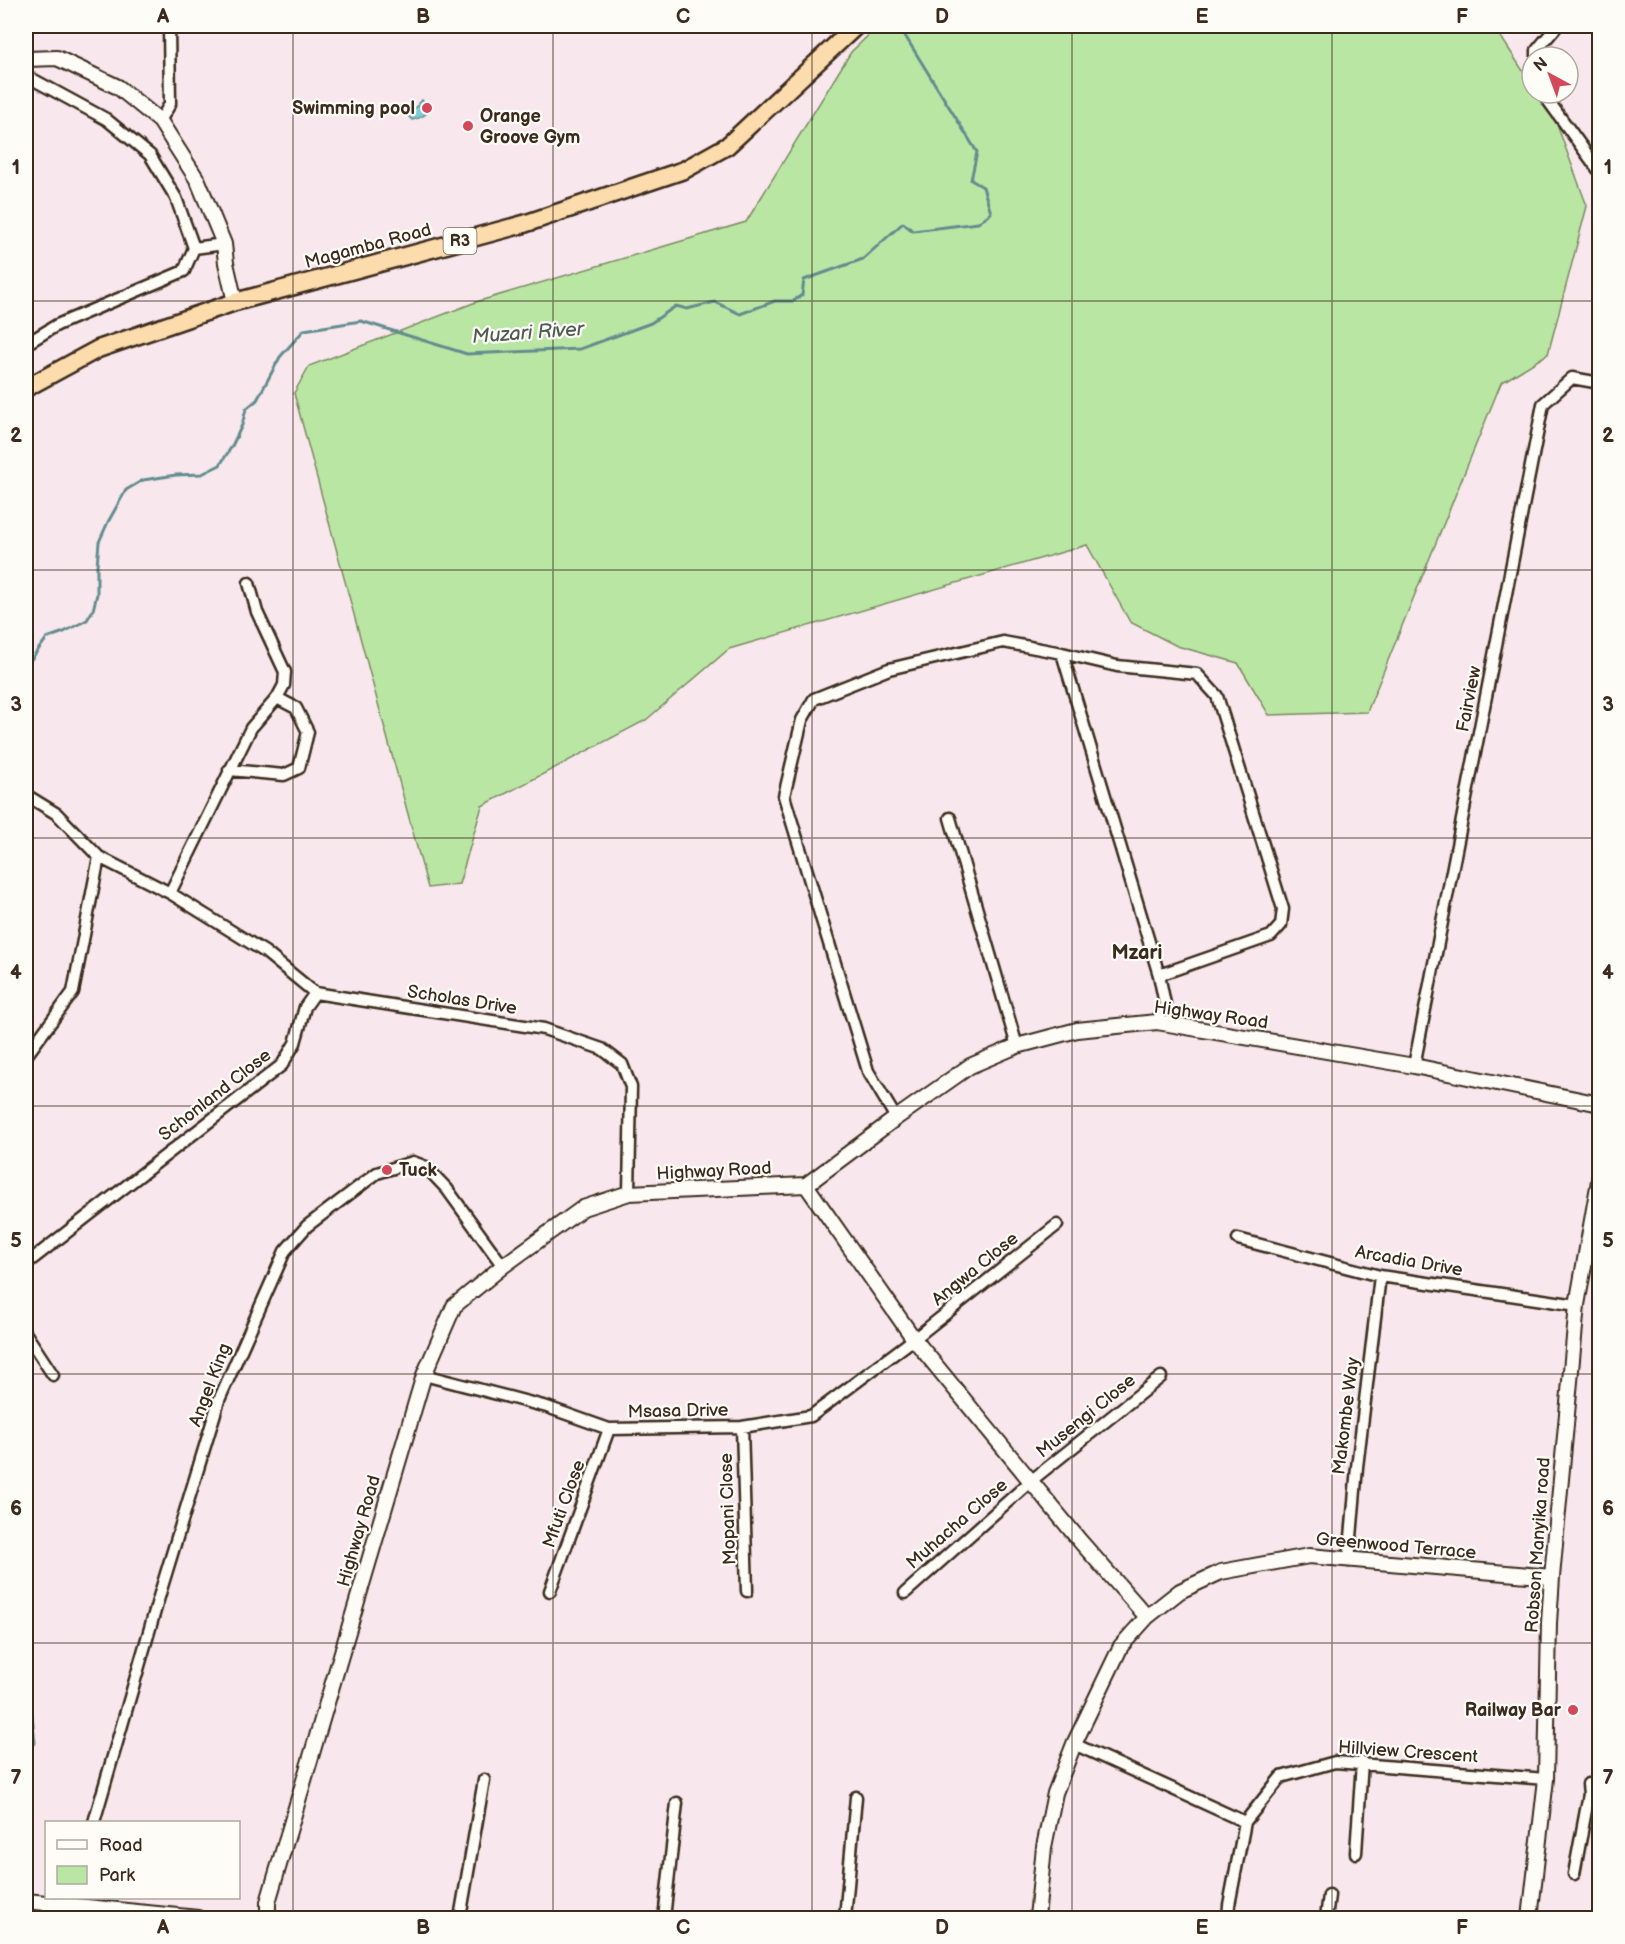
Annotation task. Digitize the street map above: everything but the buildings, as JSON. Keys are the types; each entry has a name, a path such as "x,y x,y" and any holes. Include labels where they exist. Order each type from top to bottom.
{"highway":[{"name":"Magamba Road","path":"26,388 98,349 235,302 524,224 684,170 727,146 856,26"}],"street":[{"path":"160,121 170,104 169,26"},
{"path":"1541,45 1557,26"},
{"path":"26,59 57,58 118,87 160,121 198,181 224,244 235,302"},
{"path":"26,80 34,80 106,119 150,155 176,198 194,248 184,271 57,325 26,344"},
{"path":"1551,105 1599,172"},
{"path":"194,248 224,244"},
{"name":"Fairview","path":"1414,1066 1543,404 1572,378 1599,383"},
{"path":"170,893 229,770 252,728 277,698 284,685 285,672 256,612 249,583"},
{"path":"896,1118 868,1071 784,796 802,720 814,699 888,669 1003,642 1117,666 1197,674 1217,696 1283,909 1281,925 1270,936 1159,975"},
{"path":"1062,653 1159,975 1165,1005 1157,1022"},
{"path":"229,770 284,775 299,768 308,732 296,708 277,698"},
{"path":"26,795 57,814 99,857 170,893 265,952 315,993"},
{"path":"950,818 1017,1046"},
{"path":"26,1056 72,992 99,857"},
{"name":"Scholas Drive","path":"315,993 544,1029 602,1049 622,1064 631,1087 628,1193"},
{"name":"Schonland Close","path":"26,1264 282,1065 295,1043 304,1007 315,993"},
{"name":"Highway Road","path":"268,1918 268,1902 424,1375 454,1306 503,1266 583,1208 628,1193 806,1185 970,1066 1017,1046 1077,1030 1157,1022 1414,1066 1599,1104"},
{"name":"Angel King","path":"94,1821 164,1579 219,1400 285,1251 307,1226 377,1173 413,1162 426,1167 447,1189 503,1266"},
{"name":"Robson Manyika road","path":"1530,1918 1546,1779 1552,1577 1577,1305 1599,1175"},
{"path":"806,1185 914,1339 1080,1540 1147,1617"},
{"name":"Angwa Close","path":"914,1339 1057,1225"},
{"name":"Arcadia Drive","path":"1238,1239 1380,1276 1577,1305"},
{"name":"Makombe Way","path":"1349,1561 1357,1467 1380,1276"},
{"path":"26,1334 53,1375"},
{"name":"Msasa Drive","path":"424,1375 547,1407 609,1429 742,1427 811,1416 914,1339"},
{"name":"Musengi Close","path":"1032,1480 1161,1377"},
{"name":"Mopani Close","path":"742,1427 747,1591"},
{"name":"Mfuti Close","path":"550,1591 609,1429"},
{"name":"Muhacha Close","path":"904,1593 1032,1480"},
{"name":"Greenwood Terrace","path":"1037,1918 1044,1847 1054,1793 1074,1744 1121,1646 1147,1617 1179,1591 1221,1572 1309,1556 1552,1577"},
{"path":"1074,1744 1245,1822"},
{"name":"Hillview Crescent","path":"1228,1918 1245,1822 1281,1778 1335,1762 1362,1762 1546,1779"},
{"path":"1356,1853 1362,1762"},
{"path":"460,1918 484,1780"},
{"path":"1574,1874 1589,1794 1588,1784"},
{"path":"845,1918 856,1797"},
{"path":"664,1918 677,1803"},
{"path":"1326,1918 1329,1895"},
{"path":"26,1901 72,1901 198,1918"}],"green space":[{"path":"878,26 1494,26 1520,66 1520,105 1545,105 1556,122 1587,206 1548,354 1501,383 1367,712 1269,715 1238,663 1177,646 1130,622 1087,545 729,649 646,720 482,806 459,884 428,888 294,393 309,366 476,302 746,222 851,52"}],"water":[{"path":"422,100 429,109 422,116 412,120 407,112 418,106"}],"waterway":[{"name":"Muzari River","path":"26,666 47,638 87,620 93,610 97,594 99,542 126,490 143,480 202,474 220,465 242,425 246,409 257,400 280,357 304,330 361,321 467,354 580,349 651,323 676,306 687,309 715,302 740,314 775,301 793,301 802,295 804,280 863,259 903,223 913,231 978,223 991,213 983,187 971,180 977,152 899,26"},
{"name":"Muzari River","path":"26,1661 35,1743 26,1750"}],"place":[{"name":"Swimming pool","path":"427,108"},
{"name":"Orange Groove Gym","path":"468,126"},
{"name":"Tuck","path":"387,1170"},
{"name":"Railway Bar","path":"1573,1710"}],"district":[{"name":"Mzari","path":"1137,953"}]}
